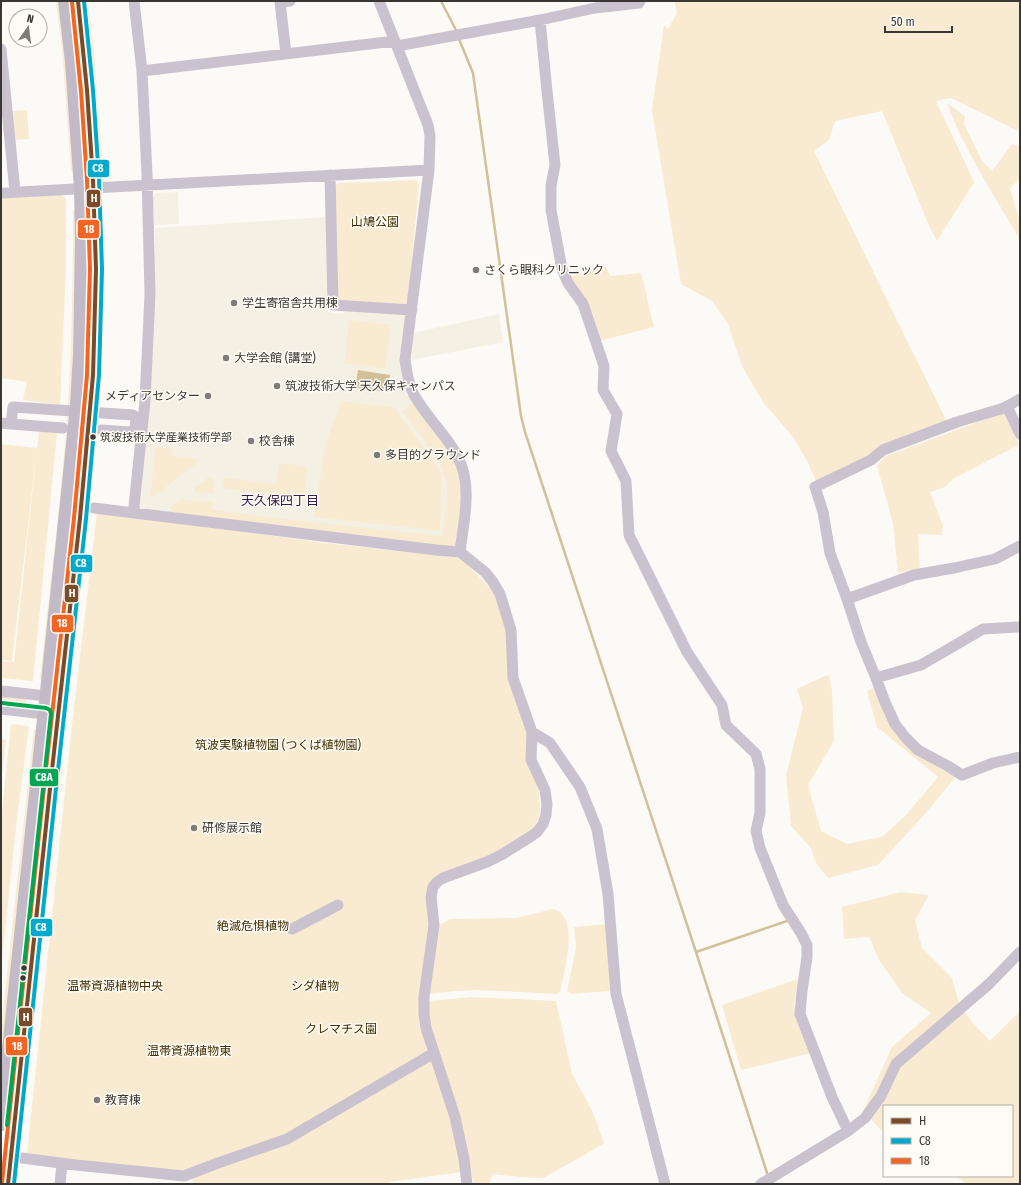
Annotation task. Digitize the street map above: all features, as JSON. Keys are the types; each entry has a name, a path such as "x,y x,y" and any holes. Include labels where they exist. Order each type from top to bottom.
{"main road":[{"path":"1,1124 7,1105 59,708 91,408 94,357 95,238 87,188 65,1"},
{"path":"8,1184 7,1105 77,406 87,188 87,82 78,1"}],"street":[{"path":"134,1 142,71 148,185 149,302 145,401 134,506 135,513"},
{"path":"286,54 280,2 290,1"},
{"path":"379,1 428,125 430,136 429,170 405,360 407,376 415,398 454,450 462,466 466,482 466,501 460,552"},
{"path":"142,71 452,37 595,8 639,3 640,1"},
{"path":"540,20 555,166 551,186 551,210 562,269 568,283 583,304 604,366 603,390 617,414 611,451 626,481 629,535 687,652 722,705 726,725 756,754 760,769 760,813 756,831 760,848 783,905 807,945 807,957 800,1014 832,1097 848,1131"},
{"path":"1,49 16,192"},
{"path":"1,193 429,170"},
{"path":"330,175 333,305 412,310"},
{"path":"1020,399 1007,406 958,422 883,450 871,460 815,487 823,512 830,553 861,642 895,724 918,750 962,775 993,763 1020,757"},
{"path":"1007,406 1020,434"},
{"path":"63,428 6,423 13,407 133,415 136,418 135,430 129,432 102,430"},
{"path":"94,508 460,552 485,572 500,594 511,630 514,678 532,732 531,760 544,790 547,804 543,824 533,835 487,862 443,878 437,882 433,888 432,897 434,925 424,1003 424,1014 426,1028 455,1117 464,1159 467,1184"},
{"path":"847,599 914,575 954,568 995,558 1020,546"},
{"path":"876,678 921,665 983,629 1020,627"},
{"path":"1,691 47,696 59,708 45,714 1,709"},
{"path":"532,732 550,743 580,787 597,829 608,894 616,994 665,1184"},
{"path":"292,929 310,918 338,905"},
{"path":"763,1183 848,1131 865,1118 881,1096 896,1064 989,984 1020,952"},
{"path":"22,1158 186,1180 218,1162 287,1140 434,1053"},
{"path":"60,1184 62,1164"}],"shaded area":[{"path":"178,192 179,224 154,225 153,197 156,193"},
{"name":"筑波技術大学 天久保キャンパス","path":"326,217 328,312 343,314 345,310 403,314 407,317 401,351 400,367 406,391 451,453 456,545 141,509 138,505 154,298 155,228"},
{"path":"499,314 503,342 412,360 413,333"},
{"path":"358,370 390,375 387,392 355,388"}],"green space":[{"path":"56,1 60,1 75,171 71,171 62,49"},
{"path":"84,1 88,1 94,51 103,169 99,169"},
{"path":"674,1 1020,1 1020,132 951,98 936,101 974,182 937,241 930,228 882,111 835,121 829,140 814,151 947,422 817,483 807,461 793,437 763,402 742,366 728,324 712,301 681,284 652,110 664,25 668,29 677,13"},
{"path":"947,103 965,116 964,124 982,161 992,171 1012,144 1020,147 1020,179 1010,188 1020,223 1020,240 971,155"},
{"path":"27,110 29,139 15,140 11,112"},
{"name":"山鳩公園","path":"416,180 419,184 408,302 405,305 341,301 337,298 335,186 338,183"},
{"path":"60,193 66,199 66,269 60,405 23,400 27,382 1,378 1,197"},
{"path":"73,211 76,211 72,390 43,679 40,679 60,498 69,390"},
{"path":"101,211 104,211 104,257 100,396 91,503 71,682 67,681"},
{"path":"606,266 610,276 641,273 654,327 599,341 569,277"},
{"path":"349,320 391,325 385,369 344,363"},
{"name":"多目的グラウンド","path":"341,401 395,408 442,473 440,531 314,517 326,443"},
{"path":"413,402 451,453 458,469 462,497 456,545 452,548 172,513 170,508 182,499 213,503 212,510 443,536 447,493 446,478 436,458 402,411"},
{"path":"1004,412 1019,445 954,478 945,487 930,492 943,525 942,535 918,534 920,568 898,573 893,523 877,466 884,457"},
{"path":"39,431 57,433 33,681 1,678 1,661 14,662"},
{"path":"1,444 37,448 12,661 1,660"},
{"path":"156,447 173,449 172,456 197,458 196,464 150,499"},
{"path":"280,463 306,466 304,498 223,488 224,478 275,484"},
{"path":"207,478 212,479 213,481 213,494 195,492 194,488"},
{"name":"筑波実験植物園 (つくば植物園)","path":"97,512 325,543 461,558 494,592 507,629 538,784 540,813 538,820 529,833 506,849 440,876 419,1013 427,1053 284,1137 179,1172 27,1154 72,725"},
{"path":"829,674 832,691 834,741 808,785 821,831 847,844 882,837 906,815 938,777 877,727 867,691 879,686 905,737 959,773 923,816 878,865 828,878 816,863 811,848 791,826 786,775 803,708 797,689"},
{"path":"1,695 27,698 25,708 1,705"},
{"path":"11,724 29,726 17,818 1,968 1,823"},
{"path":"34,729 38,730 1,1070 1,1030"},
{"path":"62,732 66,733 28,1082 24,1081"},
{"path":"1,739 6,740 1,785"},
{"path":"901,892 929,895 915,920 922,948 952,978 959,1003 973,1023 990,1041 1020,1011 1020,1184 966,1184 957,1177 1013,1177 1013,1105 883,1105 883,1132 863,1111 892,1047 931,1013 902,993 879,960 869,937 844,939 842,907"},
{"path":"553,909 562,913 569,933 567,959 560,992 557,994 478,990 428,993 437,926 450,919 516,918"},
{"path":"608,924 610,991 571,994 567,991 576,948 574,927"},
{"path":"798,979 794,1005 811,1053 741,1070 722,1005"},
{"path":"471,997 556,1001 572,1074 593,1112 604,1143 543,1178 493,1174 489,1184 474,1184 428,1016 430,1001"},
{"path":"429,1061 433,1061 451,1116 462,1172 389,1182 388,1184 194,1184 192,1180 193,1177 289,1143"}],"waterway":[{"path":"441,1 457,32"},
{"path":"459,39 473,73 521,416 525,432 768,1176"},
{"path":"696,952 787,921"}],"transit line":[{"name":"H","path":"8,1184 80,518 93,375 96,269 93,180 87,90 78,1"},
{"name":"C8","path":"14,1184 86,519 99,375 102,269 99,179 93,90 84,1"},
{"name":"18","path":"2,1183 74,518 87,375 90,269 87,180 81,91 72,2"},
{"name":"C8A","path":"2,703 46,708 50,710 51,714 7,1125"}],"place":[{"name":"さくら眼科クリニック","path":"476,270"},
{"name":"学生寄宿舎共用棟","path":"234,303"},
{"name":"大学会館 (講堂)","path":"226,358"},
{"name":"筑波技術大学 天久保キャンパス","path":"277,386"},
{"name":"メディアセンター","path":"208,396"},
{"name":"筑波技術大学産業技術学部","path":"93,437"},
{"name":"校舎棟","path":"251,441"},
{"name":"多目的グラウンド","path":"377,455"},
{"name":"研修展示館","path":"194,828"},
{"name":"教育棟","path":"97,1100"}],"district":[{"name":"天久保四丁目","path":"280,500"}],"park label":[{"name":"絶滅危惧植物","path":"253,926"},
{"name":"温帯資源植物中央","path":"115,986"},
{"name":"シダ植物","path":"315,986"},
{"name":"クレマチス園","path":"341,1029"},
{"name":"温帯資源植物東","path":"189,1051"}]}
